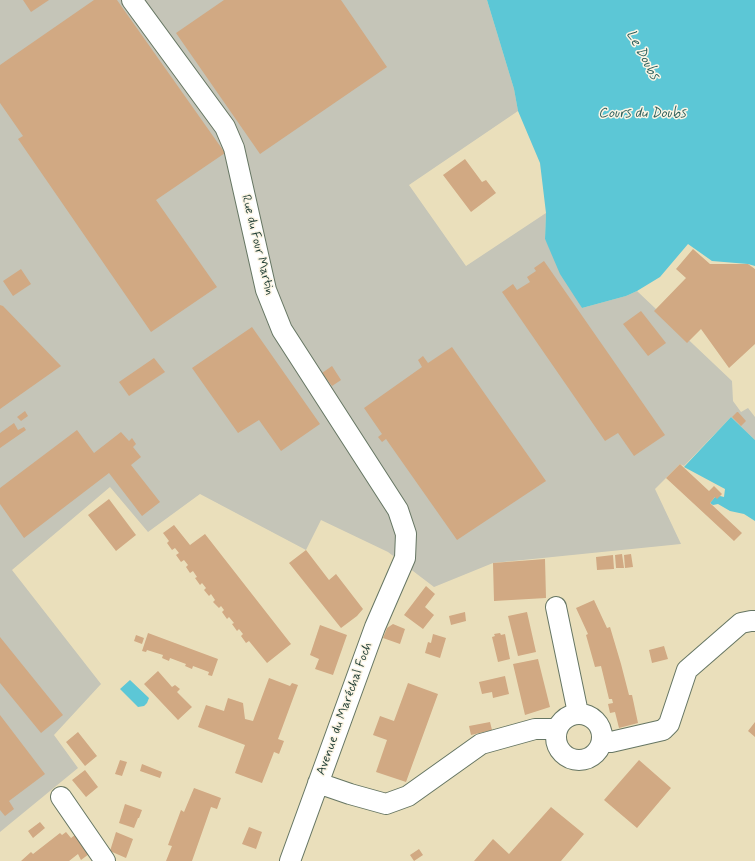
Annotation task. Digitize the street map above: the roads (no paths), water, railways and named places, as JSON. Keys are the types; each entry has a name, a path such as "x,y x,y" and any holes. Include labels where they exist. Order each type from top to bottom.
{"street":[{"name":"Rue du Four Martin","path":"132,0 225,127 234,148 266,290 282,330 398,510 406,534 405,558"},
{"name":"Avenue du Maréchal Foch","path":"290,861 375,627 405,558"},
{"path":"556,607 578,713"},
{"path":"602,742 611,742 663,730 669,724 687,670 741,623 751,621 755,622"},
{"path":"578,713 592,717 601,728 602,742 594,754 582,760 569,758 560,751 555,740 556,729 565,718 578,713"},
{"path":"318,783 386,804 408,796 481,744 535,729 556,729"},
{"path":"61,798 105,861"}],"water":[{"name":"Cours du Doubs","path":"487,0 755,0 755,266 712,261 688,244 660,277 637,291 626,296 582,308 560,274 545,239 546,213 540,163 518,111 514,89"},
{"path":"731,417 755,440 755,521 744,514 730,511 718,504 713,505 710,503 715,497 724,497 725,489 684,467"},
{"path":"130,680 149,698 144,706 138,707 120,689"}],"water label":[{"name":"Le Doubs","path":"642,55"}]}
